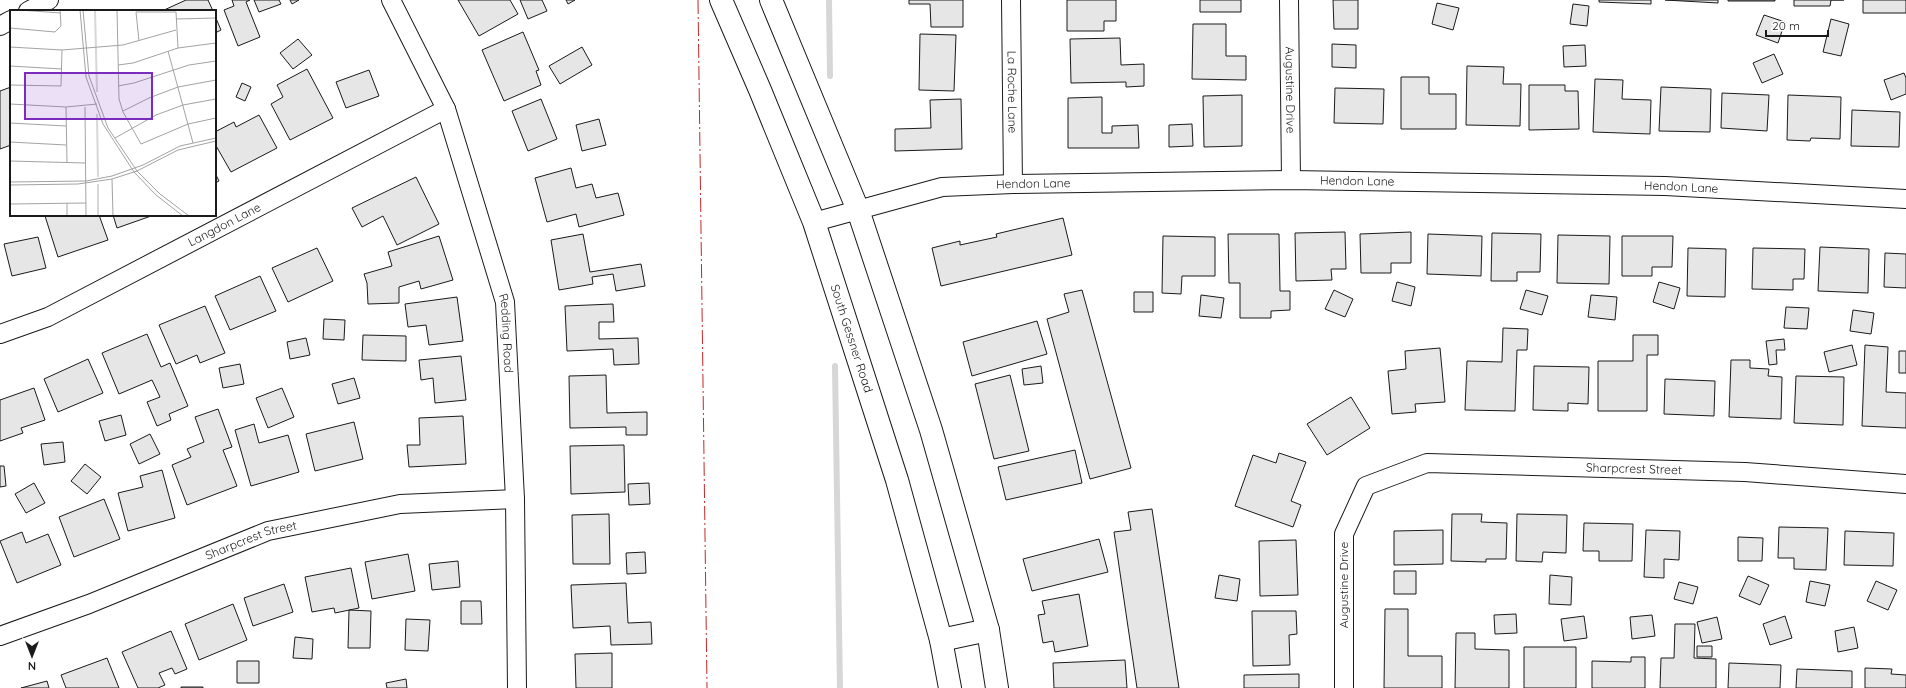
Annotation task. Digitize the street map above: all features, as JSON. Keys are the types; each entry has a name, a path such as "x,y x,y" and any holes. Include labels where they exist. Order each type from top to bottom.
{"main road":[{"name":"South Gessner Road","path":"721,0 814,222 897,480 941,640 950,688"},
{"path":"771,0 858,210 931,430 988,630 997,688"},
{"path":"941,640 988,630"}],"street":[{"path":"30,10 49,0"},
{"name":"Redding Road","path":"390,0 446,109 505,302 515,499 517,688"},
{"name":"La Roche Lane","path":"1011,0 1013,184"},
{"name":"Augustine Drive","path":"1289,0 1291,180"},
{"path":"0,26 10,21"},
{"name":"Langdon Lane","path":"0,334 48,317 446,109"},
{"name":"Hendon Lane","path":"814,222 942,187 1013,184 1291,180 1665,186 1906,199"},
{"name":"Sharpcrest Street","path":"1366,486 1427,462 1745,472 1906,484"},
{"name":"Augustine Drive","path":"1344,688 1344,534 1366,486"},
{"name":"Sharpcrest Street","path":"0,636 89,604 268,531 400,504 515,499"}],"building":[{"path":"186,0 208,0 213,10 164,10"},
{"path":"232,0 250,0 246,2 260,37 238,46 224,10 234,6"},
{"path":"254,0 279,0 281,4 259,12"},
{"path":"290,0 299,0 292,4"},
{"path":"458,0 510,0 518,14 479,36"},
{"path":"520,0 542,0 547,11 528,19"},
{"path":"566,0 575,0 568,4"},
{"path":"909,0 963,0 963,27 931,27 930,4 909,4"},
{"path":"1067,0 1116,0 1116,21 1104,21 1104,31 1067,31"},
{"path":"1200,0 1241,0 1241,12 1200,12"},
{"path":"1333,0 1358,0 1358,29 1334,29"},
{"path":"1599,0 1651,0 1651,4 1599,2"},
{"path":"1665,0 1718,0 1718,3"},
{"path":"1775,0 1775,1 1728,1"},
{"path":"1794,0 1831,0 1830,6 1794,6"},
{"path":"1863,0 1906,0 1906,13 1863,13"},
{"path":"1437,3 1459,8 1453,30 1432,24"},
{"path":"1573,4 1589,6 1587,26 1570,24"},
{"path":"1764,15 1785,22 1778,43 1756,35"},
{"path":"216,18 221,30 216,32"},
{"path":"1831,19 1849,24 1841,56 1823,52"},
{"path":"1193,24 1226,24 1226,56 1246,56 1246,80 1192,79"},
{"path":"523,32 539,70 536,71 541,85 504,101 482,50"},
{"path":"920,34 956,35 954,91 919,90"},
{"path":"1120,38 1121,65 1144,64 1144,86 1126,87 1126,82 1071,83 1070,39"},
{"path":"298,39 312,55 293,69 280,53"},
{"path":"1332,44 1356,45 1356,68 1332,67"},
{"path":"1585,45 1586,66 1564,67 1563,46"},
{"path":"582,47 592,65 560,84 549,66"},
{"path":"1774,54 1783,74 1762,83 1753,63"},
{"path":"1467,66 1504,67 1503,84 1521,84 1520,126 1466,125"},
{"path":"307,69 333,118 290,140 271,104 283,97 277,85"},
{"path":"369,70 379,96 346,108 336,82"},
{"path":"1904,73 1906,78 1906,94 1891,100 1884,80"},
{"path":"1401,77 1429,77 1429,94 1456,94 1456,129 1401,129"},
{"path":"1595,79 1623,80 1622,99 1651,100 1650,134 1593,132"},
{"path":"242,83 251,87 245,101 236,97"},
{"path":"1529,85 1565,85 1565,91 1578,91 1579,129 1529,130"},
{"path":"10,87 10,145 0,149 0,91"},
{"path":"1661,87 1711,89 1710,132 1659,131"},
{"path":"1335,88 1384,89 1383,124 1334,123"},
{"path":"1722,93 1769,95 1767,131 1721,128"},
{"path":"1242,95 1242,146 1204,147 1203,96"},
{"path":"1788,95 1841,97 1840,139 1811,138 1810,141 1787,140"},
{"path":"1102,97 1102,133 1112,133 1112,126 1138,125 1139,148 1068,148 1068,98"},
{"path":"541,99 557,139 528,151 512,111"},
{"path":"961,99 962,149 895,151 895,129 931,128 930,100"},
{"path":"1852,110 1900,112 1899,147 1851,146"},
{"path":"259,115 277,148 231,172 216,146 216,131 234,122 236,127"},
{"path":"599,119 606,145 582,151 576,125"},
{"path":"1192,124 1193,146 1169,147 1169,125"},
{"path":"571,168 576,188 592,184 596,198 618,193 624,215 579,227 576,214 547,222 535,178"},
{"path":"216,175 219,181 216,182"},
{"path":"416,177 439,224 397,245 383,216 362,227 352,208"},
{"path":"45,216 99,216 108,240 58,257"},
{"path":"113,216 151,216 117,228"},
{"path":"1063,218 1072,255 941,286 932,248 960,241 960,245 997,237 996,234"},
{"path":"1345,232 1346,269 1331,269 1332,280 1296,281 1295,233"},
{"path":"1411,232 1411,263 1391,263 1391,273 1361,273 1360,234"},
{"path":"1492,233 1541,234 1540,272 1517,272 1517,281 1491,281"},
{"path":"583,234 590,272 641,264 645,286 616,291 613,274 592,277 593,284 559,290 551,240"},
{"path":"1228,234 1279,234 1280,291 1290,291 1290,310 1271,311 1271,318 1240,318 1240,283 1229,283"},
{"path":"1428,234 1482,236 1481,276 1427,274"},
{"path":"1558,235 1610,236 1609,284 1557,283"},
{"path":"439,236 453,280 421,289 419,281 399,287 399,303 368,304 367,283 364,274 392,266 388,252"},
{"path":"1163,236 1215,237 1215,276 1182,276 1181,294 1162,293"},
{"path":"1622,236 1673,236 1672,267 1652,267 1652,276 1622,276"},
{"path":"38,237 46,268 12,276 4,244"},
{"path":"1820,247 1869,249 1868,293 1818,291"},
{"path":"317,248 333,281 288,302 272,268"},
{"path":"1688,248 1726,249 1725,297 1687,296"},
{"path":"1753,248 1805,249 1804,279 1793,279 1793,290 1752,289"},
{"path":"1885,253 1906,254 1906,288 1884,287"},
{"path":"260,276 276,311 230,330 215,296"},
{"path":"1397,282 1415,287 1411,306 1392,301"},
{"path":"1659,282 1680,288 1674,309 1653,302"},
{"path":"1082,290 1131,468 1090,479 1047,319 1069,312 1064,294"},
{"path":"1334,290 1353,299 1345,317 1325,309"},
{"path":"1526,290 1548,296 1542,315 1520,309"},
{"path":"1134,292 1153,292 1153,312 1134,312"},
{"path":"1201,295 1224,298 1221,318 1199,316"},
{"path":"1591,295 1617,297 1615,320 1588,317"},
{"path":"457,297 463,341 429,345 426,325 408,327 405,304"},
{"path":"613,304 614,322 599,322 599,339 638,338 639,364 614,365 613,349 567,351 565,306"},
{"path":"205,306 225,353 200,363 197,355 176,364 159,325"},
{"path":"1786,307 1809,308 1807,329 1784,328"},
{"path":"1853,310 1874,313 1871,334 1850,331"},
{"path":"324,319 345,320 344,340 323,339"},
{"path":"1037,321 1047,354 972,376 963,342"},
{"path":"1503,328 1528,329 1527,350 1517,350 1515,411 1465,410 1467,361 1502,362"},
{"path":"147,334 161,367 170,363 188,406 169,414 171,420 157,426 147,402 160,397 152,380 119,394 102,353"},
{"path":"363,335 406,336 406,361 362,360"},
{"path":"1633,335 1658,335 1658,355 1647,355 1647,411 1598,411 1598,361 1633,361"},
{"path":"306,338 310,355 290,359 287,342"},
{"path":"1784,339 1785,350 1776,350 1777,364 1769,365 1766,341"},
{"path":"1852,345 1857,365 1829,372 1824,352"},
{"path":"1865,345 1888,347 1886,392 1906,393 1906,428 1862,426"},
{"path":"1440,348 1445,402 1415,404 1416,412 1392,414 1388,371 1406,369 1405,351"},
{"path":"1899,351 1906,351 1906,373 1899,373"},
{"path":"461,356 466,400 435,403 433,378 421,380 419,360"},
{"path":"88,359 103,393 58,412 44,379"},
{"path":"1731,360 1750,360 1750,368 1769,369 1768,376 1782,377 1781,419 1729,417"},
{"path":"240,364 244,384 223,388 219,368"},
{"path":"1041,366 1043,383 1024,385 1022,369"},
{"path":"1534,366 1589,367 1588,404 1568,403 1568,411 1533,410"},
{"path":"606,375 607,413 647,412 647,435 626,435 626,427 570,428 569,376"},
{"path":"1010,375 1029,451 994,459 975,384"},
{"path":"1796,376 1844,377 1843,425 1794,423"},
{"path":"354,378 360,398 338,404 332,384"},
{"path":"1665,379 1715,381 1714,416 1664,414"},
{"path":"34,388 45,420 21,428 23,433 0,441 0,400"},
{"path":"282,388 294,417 268,428 256,398"},
{"path":"1351,397 1370,428 1327,455 1307,424"},
{"path":"218,409 232,447 223,450 237,486 187,505 172,465 191,457 187,449 204,442 195,417"},
{"path":"121,415 126,435 105,441 99,421"},
{"path":"463,416 466,464 409,467 407,445 420,445 419,418"},
{"path":"354,422 363,459 315,471 306,434"},
{"path":"254,424 259,443 288,435 299,472 251,486 235,430"},
{"path":"150,434 160,454 139,464 130,444"},
{"path":"63,442 65,462 44,465 41,444"},
{"path":"624,445 625,492 571,494 570,446"},
{"path":"1075,450 1082,483 1006,500 998,467"},
{"path":"1279,453 1306,462 1291,501 1301,505 1293,527 1235,506 1253,455 1276,463"},
{"path":"85,464 101,477 87,494 71,481"},
{"path":"0,466 4,466 6,486 0,487"},
{"path":"162,470 175,518 128,531 118,493 143,487 140,476"},
{"path":"34,483 45,503 26,513 15,494"},
{"path":"649,483 650,504 629,505 628,484"},
{"path":"104,499 120,539 74,557 59,517"},
{"path":"1152,509 1179,688 1137,688 1114,532 1131,530 1128,512"},
{"path":"609,514 610,564 573,564 572,515"},
{"path":"1452,514 1482,514 1481,522 1507,523 1506,559 1486,559 1486,562 1451,561"},
{"path":"1517,514 1567,515 1566,553 1543,552 1542,562 1516,561"},
{"path":"1584,523 1633,524 1632,561 1599,561 1599,551 1583,551"},
{"path":"1779,527 1828,528 1826,570 1794,569 1794,558 1778,558"},
{"path":"1443,530 1443,564 1394,565 1394,531"},
{"path":"1646,530 1680,531 1679,560 1664,559 1664,578 1644,577"},
{"path":"1845,531 1894,533 1893,566 1844,565"},
{"path":"22,532 26,543 48,534 61,565 17,583 0,541"},
{"path":"1738,537 1763,538 1762,561 1738,561"},
{"path":"1099,539 1108,572 1032,591 1023,559"},
{"path":"1296,540 1298,595 1260,596 1259,541"},
{"path":"645,552 646,573 627,574 626,553"},
{"path":"408,554 415,591 372,599 365,562"},
{"path":"458,561 460,587 432,590 429,564"},
{"path":"351,568 359,608 335,613 334,608 312,612 305,577"},
{"path":"1394,571 1416,571 1416,594 1394,594"},
{"path":"1219,575 1240,579 1237,601 1215,598"},
{"path":"1550,575 1572,577 1571,605 1549,604"},
{"path":"1748,576 1769,585 1760,605 1739,596"},
{"path":"1810,581 1830,585 1825,606 1806,602"},
{"path":"1876,581 1897,590 1888,610 1867,601"},
{"path":"1679,582 1698,587 1693,604 1674,599"},
{"path":"626,583 628,623 651,622 652,644 611,645 610,626 573,628 571,585"},
{"path":"284,584 293,612 253,626 244,598"},
{"path":"1079,594 1088,646 1055,652 1053,641 1043,643 1038,615 1045,614 1042,601"},
{"path":"461,601 481,601 482,624 461,624"},
{"path":"233,604 247,640 199,660 185,624"},
{"path":"1385,609 1408,609 1408,656 1442,656 1442,688 1384,688"},
{"path":"349,610 371,611 370,648 348,648"},
{"path":"1252,611 1296,611 1297,634 1289,635 1290,665 1253,666"},
{"path":"1516,614 1517,633 1495,634 1494,615"},
{"path":"1652,615 1655,636 1632,639 1630,617"},
{"path":"1584,616 1587,638 1564,641 1561,619"},
{"path":"1785,616 1792,638 1770,645 1763,624"},
{"path":"1717,617 1722,639 1702,643 1697,622"},
{"path":"406,619 430,620 428,651 405,650"},
{"path":"1675,624 1695,624 1694,658 1716,659 1716,688 1660,688 1661,658 1674,658"},
{"path":"1854,627 1858,648 1838,652 1835,631"},
{"path":"171,631 187,669 175,674 172,668 159,673 165,685 158,688 138,688 122,652"},
{"path":"1456,633 1475,633 1475,649 1509,650 1509,688 1455,688"},
{"path":"295,637 313,639 312,659 293,658"},
{"path":"1697,646 1712,646 1712,657 1697,657"},
{"path":"1524,647 1576,647 1576,688 1524,688"},
{"path":"612,653 612,688 576,688 575,654"},
{"path":"1631,657 1645,657 1645,688 1592,688 1592,661 1631,662"},
{"path":"107,658 119,688 66,688 61,675"},
{"path":"1125,660 1127,688 1054,688 1053,663"},
{"path":"237,661 259,661 259,683 237,683"},
{"path":"1729,663 1781,665 1780,688 1728,688"},
{"path":"1865,668 1892,669 1891,674 1906,675 1906,688 1865,688"},
{"path":"1797,669 1852,671 1852,688 1796,688"},
{"path":"1299,674 1299,688 1244,688 1244,675"},
{"path":"406,679 407,688 387,688 386,683"},
{"path":"47,681 49,688 21,688"},
{"path":"203,687 203,688 181,688"}],"waterway":[{"path":"829,0 830,76"},
{"path":"835,366 840,688"}],"power":[{"path":"698,0 707,688"}]}
